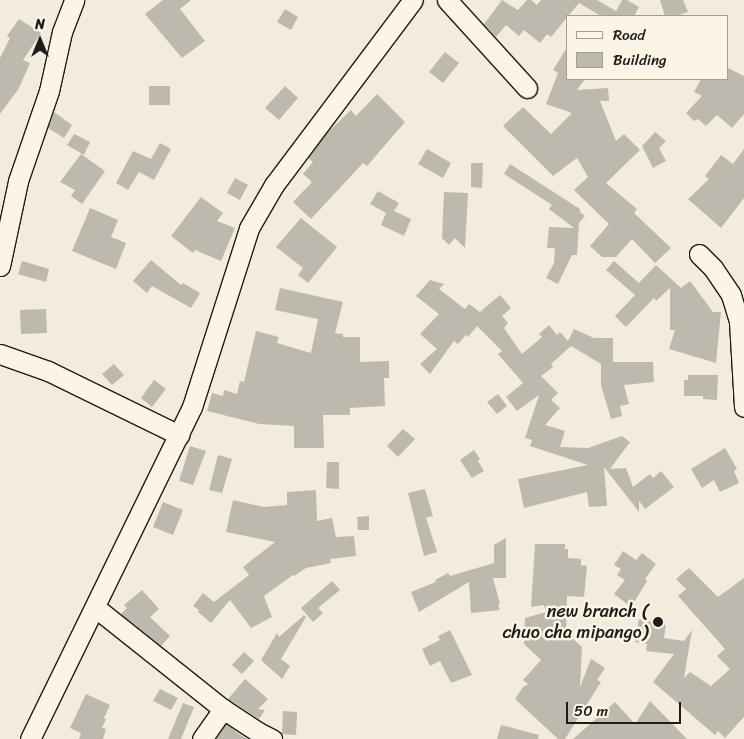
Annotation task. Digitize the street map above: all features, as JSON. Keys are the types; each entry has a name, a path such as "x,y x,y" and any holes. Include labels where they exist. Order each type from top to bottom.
{"street":[{"path":"0,266 18,181 49,91 62,32 74,0"},
{"path":"30,739 96,608 192,407 249,228 274,185 413,0"},
{"path":"447,0 527,88"},
{"path":"699,254 713,268 731,295 739,322 744,407"},
{"path":"0,354 48,372 179,435"},
{"path":"96,608 223,709 272,739"},
{"path":"202,739 223,709"}],"building":[{"path":"163,0 191,0 180,9 205,41 182,58 145,14"},
{"path":"502,0 518,10 527,0 531,0 537,5 541,0 597,0 616,11 622,0 627,0 639,7 635,15 599,15 579,3 569,15 566,15 566,19 551,37 547,34 540,43 524,30 519,36 506,25 496,37 484,24"},
{"path":"660,0 683,0 688,12 679,15 665,15"},
{"path":"285,9 298,17 291,30 277,22"},
{"path":"19,19 41,33 23,60 30,63 19,88 0,114 0,58 10,38 7,36"},
{"path":"566,49 566,80 584,80 577,90 608,88 609,101 600,101 616,141 624,134 640,150 606,183 637,209 634,213 671,248 655,263 632,239 616,257 602,257 590,246 609,224 574,190 588,177 577,158 553,176 503,126 523,107 551,134 572,113 546,104 558,73 553,70"},
{"path":"445,52 459,63 443,83 429,72"},
{"path":"729,68 744,76 744,114 732,128 717,115 706,126 698,119 694,121 686,113 702,96 694,92 700,80 729,80"},
{"path":"149,86 170,86 170,105 149,105"},
{"path":"285,86 298,98 279,120 265,108"},
{"path":"377,94 405,122 367,166 363,163 311,219 293,202 312,182 303,174 313,162 308,158 326,134 351,110 356,116"},
{"path":"54,112 72,125 64,138 48,128"},
{"path":"655,132 666,141 659,148 666,161 653,168 642,146"},
{"path":"74,134 90,142 84,155 67,145"},
{"path":"160,143 171,149 154,180 139,172 128,190 116,183 133,151 151,159"},
{"path":"427,149 451,163 443,178 418,164"},
{"path":"744,149 744,198 721,228 688,199 709,179 705,176 721,155 733,164"},
{"path":"81,154 105,171 82,204 71,196 75,190 60,182"},
{"path":"471,163 483,163 482,188 471,187"},
{"path":"510,164 580,209 580,212 585,216 579,223 577,255 572,255 558,284 546,278 554,263 555,248 547,248 549,227 574,228 549,209 552,205 504,174"},
{"path":"235,178 248,185 240,200 227,193"},
{"path":"378,191 399,203 394,211 411,219 404,236 381,225 386,213 370,204"},
{"path":"444,192 468,193 465,248 455,238 449,245 442,238"},
{"path":"201,197 223,213 217,221 235,228 221,261 195,250 193,253 171,236"},
{"path":"90,208 118,220 111,237 126,243 116,269 72,251"},
{"path":"301,218 337,247 308,283 298,275 303,268 276,247"},
{"path":"151,260 181,285 183,283 200,293 191,308 152,286 147,293 133,281"},
{"path":"22,261 49,269 46,282 18,274"},
{"path":"614,261 639,283 656,265 681,288 690,281 713,312 721,312 716,363 669,349 675,330 670,330 670,288 656,301 654,298 626,327 615,316 635,295 606,270"},
{"path":"430,280 444,284 439,289 465,309 469,304 480,312 500,295 511,308 502,316 508,323 504,328 522,354 542,337 539,334 549,325 557,335 560,332 568,341 574,329 594,338 613,338 613,362 653,362 654,382 624,385 629,404 620,406 622,416 611,419 601,385 601,364 571,346 551,364 553,367 541,376 558,393 551,400 560,408 545,425 565,431 560,447 588,448 622,436 630,442 610,469 626,468 633,487 650,474 653,478 661,471 674,487 645,509 639,501 639,512 604,467 607,506 589,507 587,492 524,508 518,479 588,465 530,446 532,440 525,438 539,395 517,411 506,397 523,383 498,354 502,351 477,326 468,337 466,335 458,344 454,341 430,374 420,364 437,349 420,334 439,314 416,296"},
{"path":"280,288 343,302 335,333 343,334 343,337 360,337 360,362 389,361 389,378 384,378 385,406 350,408 350,415 323,415 324,448 294,448 294,426 259,424 207,411 212,393 223,396 224,390 237,394 240,381 244,382 256,331 279,337 277,343 311,353 318,319 275,310"},
{"path":"46,309 47,333 21,334 20,310"},
{"path":"114,364 124,375 112,385 102,374"},
{"path":"688,375 718,375 717,400 703,399 703,396 684,396 684,380 688,380"},
{"path":"154,380 166,389 152,407 141,398"},
{"path":"498,394 507,406 497,414 487,402"},
{"path":"403,429 415,439 398,457 387,446"},
{"path":"190,446 206,451 193,485 179,481"},
{"path":"725,448 737,469 734,471 739,483 720,492 714,480 702,488 691,469"},
{"path":"474,450 480,459 478,461 484,471 472,478 460,460"},
{"path":"218,455 232,459 222,493 209,490"},
{"path":"327,462 339,462 339,489 326,488"},
{"path":"425,489 433,516 426,518 437,552 424,556 408,493"},
{"path":"316,490 317,521 332,518 336,537 354,536 356,556 330,559 331,563 306,568 293,575 264,596 272,617 251,628 230,600 211,623 198,612 199,610 193,606 203,593 214,602 249,575 243,567 275,542 226,532 233,500 264,507 287,505 287,492"},
{"path":"163,502 183,510 173,535 153,527"},
{"path":"369,516 369,530 358,530 357,517"},
{"path":"506,538 506,578 493,578 500,610 471,613 469,582 419,612 411,592 436,582 435,580 448,573 450,576 494,563 494,545"},
{"path":"535,544 565,544 565,549 568,549 568,558 581,559 581,565 587,566 584,597 567,596 566,632 582,647 580,687 591,659 605,668 597,680 601,682 565,739 558,739 515,699 523,687 528,684 523,680 541,660 524,644 525,618 546,612 544,605 531,607"},
{"path":"623,551 636,560 642,553 656,564 645,579 647,581 631,607 614,594 625,580 617,575 621,569 614,565"},
{"path":"689,568 718,597 744,578 744,717 725,738 718,731 715,735 653,682 674,654 646,651 647,644 635,642 639,619 666,625 664,638 684,641 692,630 684,678 690,672 711,686 730,669 717,656 725,649 678,596 686,589 676,579"},
{"path":"332,581 340,590 318,608 323,613 313,622 301,608"},
{"path":"142,590 159,609 150,617 170,636 161,646 121,614 127,608 124,605"},
{"path":"304,615 306,617 281,659 290,666 282,679 261,660 277,633 279,637"},
{"path":"450,630 472,675 451,683 440,661 430,666 422,649 440,640 438,636"},
{"path":"244,652 254,661 242,674 232,665"},
{"path":"245,679 268,699 258,709 265,710 259,719 228,699"},
{"path":"160,689 178,698 171,710 153,701"},
{"path":"86,694 110,705 104,718 106,719 102,728 106,729 103,739 79,739 81,733 70,728"},
{"path":"650,701 687,739 573,739 615,702 635,724"},
{"path":"183,703 194,707 181,739 168,739"},
{"path":"283,711 297,712 296,735 282,734"},
{"path":"226,724 238,733 247,739 216,739"},
{"path":"501,725 539,735 538,739 497,739"}],"place":[{"name":"new branch ( chuo cha mipango)","path":"658,622"}]}
